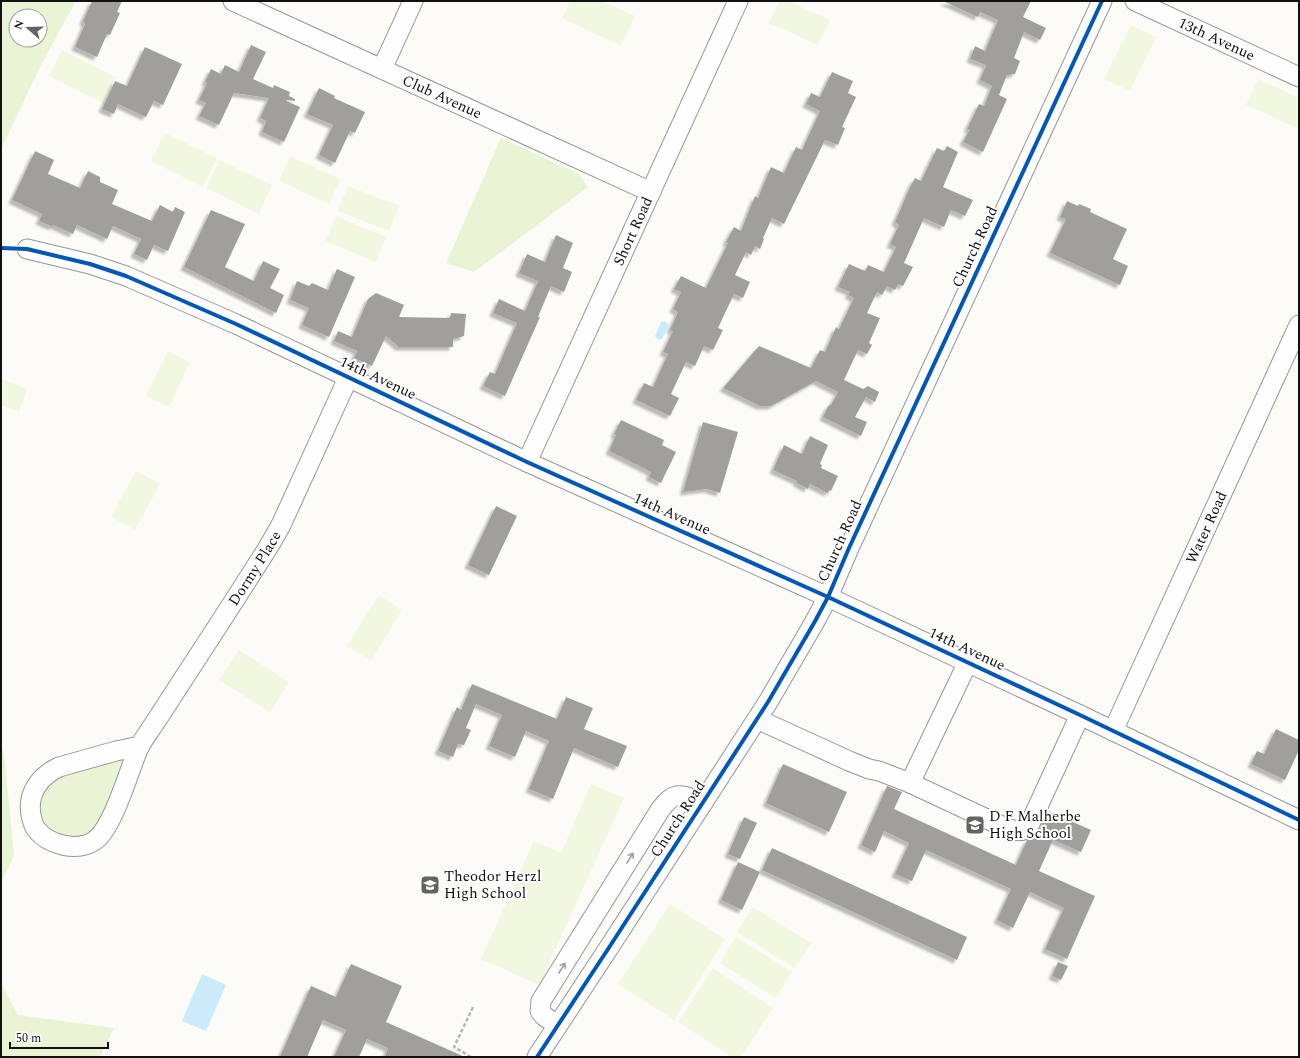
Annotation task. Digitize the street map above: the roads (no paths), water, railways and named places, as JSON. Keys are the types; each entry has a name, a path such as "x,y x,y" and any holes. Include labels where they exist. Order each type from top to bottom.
{"street":[{"name":"Club Avenue","path":"233,1 652,192"},
{"path":"382,69 413,1"},
{"name":"Short Road","path":"527,462 652,192 738,1"},
{"name":"Church Road","path":"536,1057 551,1021 703,803 776,689 828,597 849,548 1102,1"},
{"name":"13th Avenue","path":"1135,1 1299,77"},
{"name":"14th Avenue","path":"28,250 90,264 126,276 236,324 527,462 828,597 968,662 1299,820"},
{"name":"Water Road","path":"1113,731 1299,325"},
{"name":"Dormy Place","path":"140,746 116,751 59,767 50,771 38,784 30,801 31,812 36,829 43,836 60,844 77,847 93,842 107,827 140,746 272,541 298,489 348,378"},
{"path":"910,784 968,662"},
{"path":"757,719 849,762 879,771 1004,827 1016,831 1023,831 1028,828 1080,715"},
{"path":"551,1021 540,1011 541,1001 666,802 674,796 683,796 703,803"}],"water":[{"path":"664,321 669,325 662,339 658,340 655,336 661,322"},
{"path":"202,974 226,985 206,1031 182,1021"}],"place":[{"name":"D F Malherbe High School","path":"975,825"},
{"name":"Theodor Herzl High School","path":"430,885"}]}
